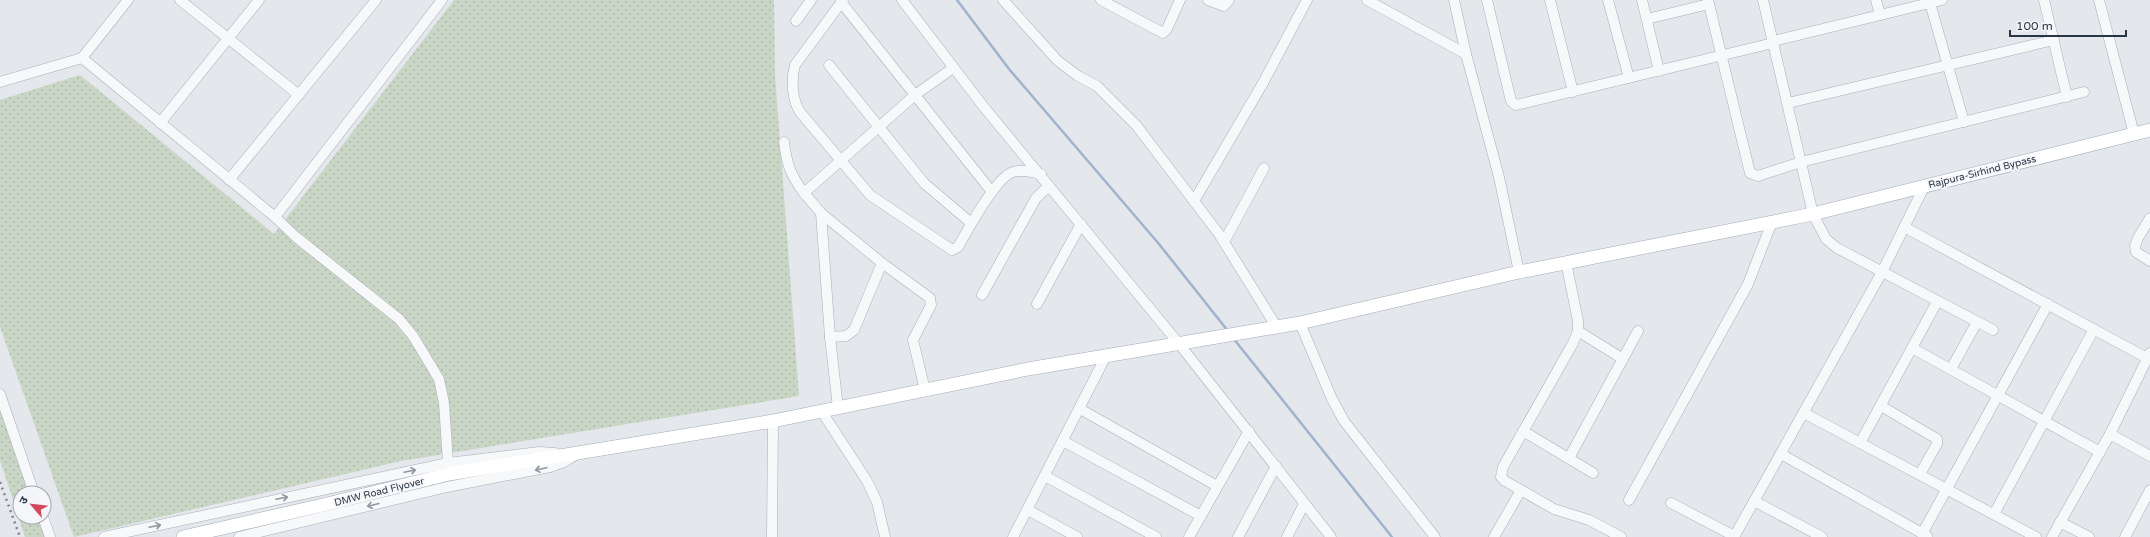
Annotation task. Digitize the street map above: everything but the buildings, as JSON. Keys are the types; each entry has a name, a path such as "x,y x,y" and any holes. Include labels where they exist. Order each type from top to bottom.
{"main road":[{"name":"Rajpura-Sirhind Bypass","path":"1186,344 1271,327 1300,323 1566,262 1813,214 1924,185 2150,130"},
{"name":"DMW Road Flyover","path":"183,537 330,504 449,474 773,421 1028,369 1186,344"}],"street":[{"path":"0,82 82,58 128,0"},
{"path":"180,0 299,95"},
{"path":"160,123 260,0"},
{"path":"229,180 376,0"},
{"path":"275,216 442,0"},
{"path":"796,21 811,0"},
{"path":"902,0 953,68 1041,174 1049,186 1186,344 1248,432 1331,537"},
{"path":"1101,0 1163,33 1167,29 1180,0"},
{"path":"1208,0 1221,6 1224,6 1229,0"},
{"path":"1194,201 1263,83 1307,0"},
{"path":"1367,0 1466,54"},
{"path":"1454,0 1466,54 1499,178 1519,272"},
{"path":"1488,0 1511,101 1516,105 1523,105 1722,56 1880,15 1906,4 1930,3 1942,0"},
{"path":"1550,0 1573,92"},
{"path":"1608,0 1629,78"},
{"path":"1642,0 1659,71"},
{"path":"1763,0 1813,214 1826,239 1837,248 1937,302 1993,330"},
{"path":"1876,0 1880,15"},
{"path":"2044,0 2067,97"},
{"path":"2099,0 2134,134"},
{"path":"992,192 842,1 798,60 793,71 794,101 796,106 870,195 949,249 958,247 971,223 992,192 1012,172 1025,171 1041,174"},
{"path":"1006,1 1058,61 1097,86 1136,125 1224,242 1271,327"},
{"path":"1647,19 1708,2 1750,173 1753,176 1758,176 1802,162 2084,92"},
{"path":"1930,3 1964,122"},
{"path":"1788,103 2054,40"},
{"path":"82,58 229,180 275,216 296,237 399,319 413,336 439,379 444,403 448,463"},
{"path":"829,65 924,183 962,217 971,223"},
{"path":"804,193 915,95 953,68"},
{"path":"784,142 787,166 792,177 821,213 882,263 928,296 931,302 913,340 925,390"},
{"path":"1224,242 1264,168"},
{"path":"1672,502 1734,537 1882,272 1924,185"},
{"path":"982,295 1036,198 1049,186"},
{"path":"821,213 830,337 838,408"},
{"path":"2150,218 2135,246 2136,252 2150,261"},
{"path":"1629,500 1748,284 1772,222"},
{"path":"1037,304 1081,224"},
{"path":"1904,227 2094,329 2149,354 2110,434 2052,537"},
{"path":"1566,262 1578,331 1501,472 1501,477 1504,481 1554,509 1589,520 1621,537"},
{"path":"830,337 846,336 854,330 882,263"},
{"path":"1860,443 1937,302"},
{"path":"1780,454 1925,535 1946,489 2048,304"},
{"path":"1951,369 1977,322"},
{"path":"1300,323 1332,399 1344,421 1436,537"},
{"path":"1994,514 2094,329"},
{"path":"1578,331 1623,359"},
{"path":"1569,458 1638,331"},
{"path":"1912,348 2100,452"},
{"path":"1013,537 1106,356"},
{"path":"0,394 31,485"},
{"path":"1881,406 1937,439 1937,444 1920,474"},
{"path":"1080,409 1217,486"},
{"path":"822,412 867,480 877,502 885,537"},
{"path":"1804,413 2036,537"},
{"path":"772,537 773,421"},
{"path":"1523,431 1593,473"},
{"path":"1189,537 1248,432"},
{"path":"2110,434 2150,456"},
{"path":"1063,441 1201,516"},
{"path":"104,537 448,463 539,452 577,454"},
{"path":"239,537 447,487 550,467 564,462 577,454"},
{"path":"1238,537 1276,466"},
{"path":"1045,476 1156,537"},
{"path":"1494,537 1521,490"},
{"path":"2125,537 2149,494"},
{"path":"1754,501 1822,537"},
{"path":"1287,537 1304,504"},
{"path":"1028,510 1077,537"},
{"path":"2060,522 2090,537"},
{"path":"46,525 50,537"}],"green space":[{"path":"454,0 774,0 775,75 799,396 401,461 74,537 0,327 0,100 80,75 274,234"},
{"path":"0,401 28,485 12,485 12,497 0,460"},
{"path":"21,525 41,525 45,537 25,537"}],"waterway":[{"path":"957,0 1009,69 1159,244 1228,331"},
{"path":"1233,338 1392,537"}],"railway":[{"path":"0,482 20,537"}]}
